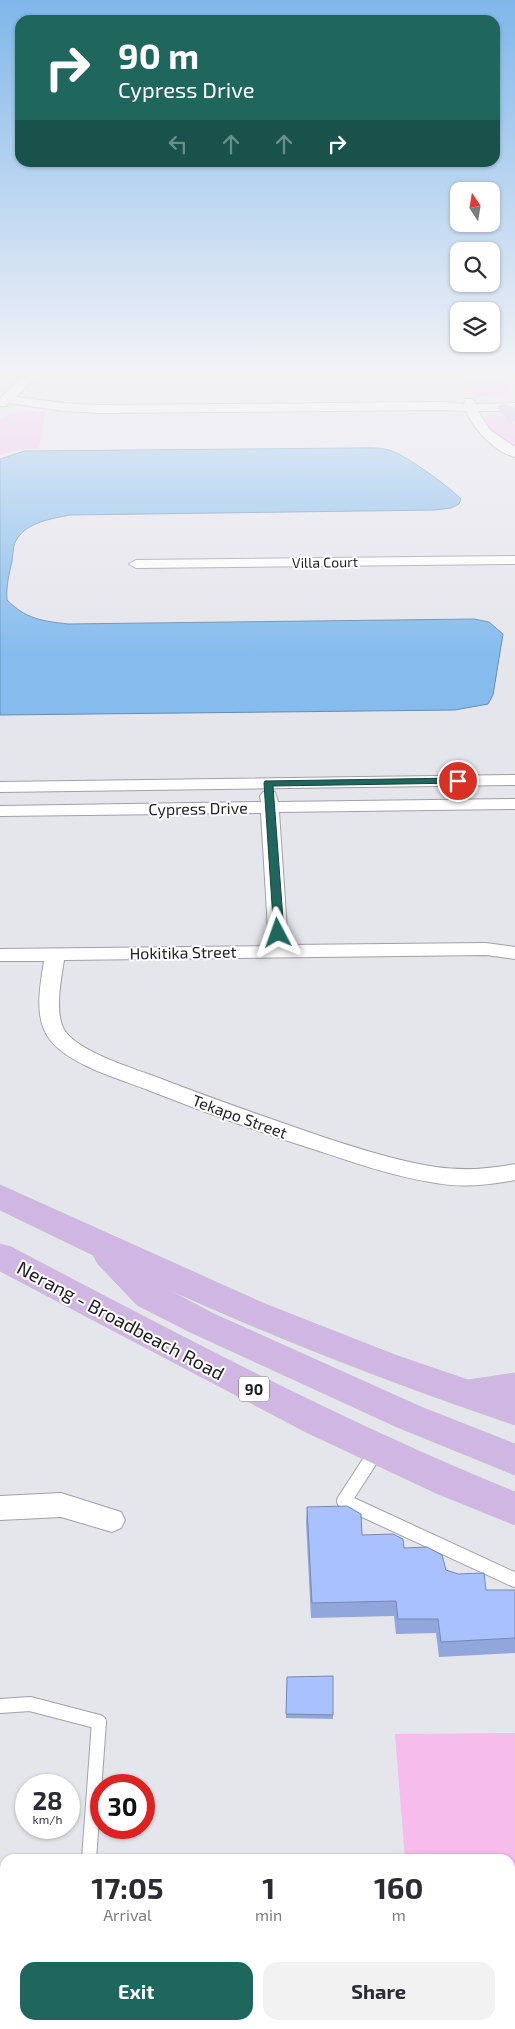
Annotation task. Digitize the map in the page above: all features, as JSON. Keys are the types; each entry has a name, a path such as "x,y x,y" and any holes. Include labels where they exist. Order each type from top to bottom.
{"main road":[{"path":"0,1197 258,1316 358,1356 463,1394 515,1410"},
{"path":"97,1243 149,1296 202,1323 409,1416 515,1460"},
{"name":"Nerang - Broadbeach Road","path":"0,1256 294,1410 377,1450 515,1508"},
{"path":"463,1394 515,1387"}],"street":[{"name":"Villa Court","path":"136,564 515,560"},
{"name":"Cypress Drive","path":"0,787 515,780"},
{"path":"268,783 279,951"},
{"name":"Cypress Drive","path":"0,811 515,804"},
{"name":"Hokitika Street","path":"0,955 486,949 515,953"},
{"name":"Tekapo Street","path":"55,954 51,1020 55,1032 66,1044 89,1058 251,1121 383,1164 448,1177 480,1178 515,1172"},
{"path":"0,1508 61,1505 112,1520"}],"lane":[{"path":"377,1450 344,1500 515,1580"},
{"path":"0,1706 30,1704 99,1722 89,1854"}],"shaded area":[{"path":"515,1733 515,1854 405,1854 395,1734"}],"water":[{"path":"0,464 415,464 461,499 459,504 451,508 435,510 69,515 48,520 33,525 21,533 17,539 8,580 7,600 21,611 35,618 68,624 474,619 489,622 503,634 493,695 488,704 455,710 0,715"}],"building":[{"path":"347,1506 361,1514 362,1535 393,1534 403,1539 404,1548 427,1547 442,1555 446,1570 458,1574 484,1573 486,1590 515,1590 515,1638 441,1642 438,1619 398,1619 396,1601 312,1603 307,1507"},
{"path":"333,1676 333,1715 286,1714 287,1677"}],"route":[{"path":"278,933 268,783 458,781"}]}
